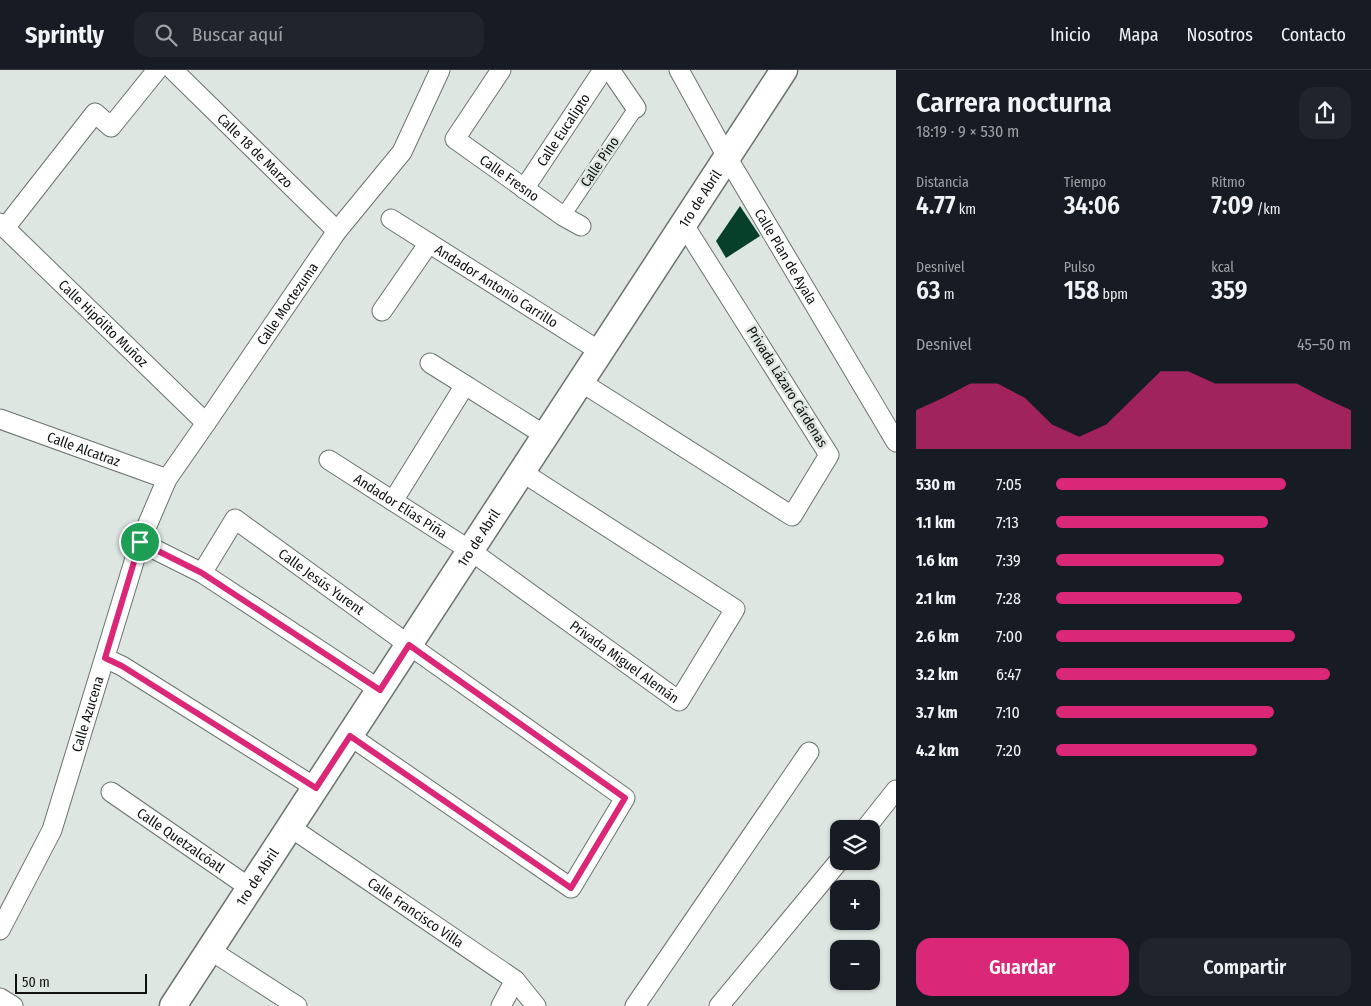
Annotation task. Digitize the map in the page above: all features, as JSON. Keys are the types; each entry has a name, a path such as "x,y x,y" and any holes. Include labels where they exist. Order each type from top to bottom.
{"main road":[{"name":"1ro de Abril","path":"173,1006 784,70"}],"street":[{"path":"2,225 95,113 111,127 157,70"},
{"name":"Calle 18 de Marzo","path":"173,70 337,231"},
{"name":"Calle Moctezuma","path":"140,542 167,479 337,231 402,152 440,70"},
{"name":"Calle Fresno","path":"501,70 455,139 524,189 581,226"},
{"name":"Calle Eucalipto","path":"524,189 603,70"},
{"path":"610,70 636,108"},
{"name":"Calle Plan de Ayala","path":"679,70 727,157 896,442"},
{"name":"Calle Pino","path":"564,216 636,108"},
{"name":"Andador Antonio Carrillo","path":"391,220 601,352"},
{"name":"Calle Hipólito Muñoz","path":"2,225 206,423"},
{"name":"Privada Lázaro Cárdenas","path":"581,382 792,516 829,455 684,225"},
{"path":"382,310 429,244"},
{"path":"430,362 546,436"},
{"path":"393,502 465,384"},
{"name":"Calle Alcatraz","path":"0,420 167,479"},
{"name":"Andador Elías Piña","path":"329,460 471,551"},
{"name":"Privada Miguel Alemán","path":"471,551 679,701 735,609 522,472"},
{"name":"Calle Jesús Yurent","path":"202,573 235,518 409,645 625,798 571,888 350,736"},
{"path":"140,542 202,573 380,690"},
{"name":"Calle Azucena","path":"0,930 52,830 140,542"},
{"path":"105,658 122,666 316,788"},
{"path":"635,1006 809,752"},
{"path":"872,820 896,790"},
{"name":"Calle Quetzalcóatl","path":"111,792 250,888"},
{"name":"Calle Francisco Villa","path":"290,827 515,980 536,1006"},
{"path":"719,1006 832,870"},
{"path":"210,950 297,1006"},
{"path":"501,1006 515,980"},
{"path":"0,998 13,1006"}],"building":[{"path":"740,206 760,236 726,258 716,241"}],"route":[{"path":"140,542 202,573 380,690 409,645 625,798 571,888 350,736 316,788 122,666 105,658 140,542"}]}
